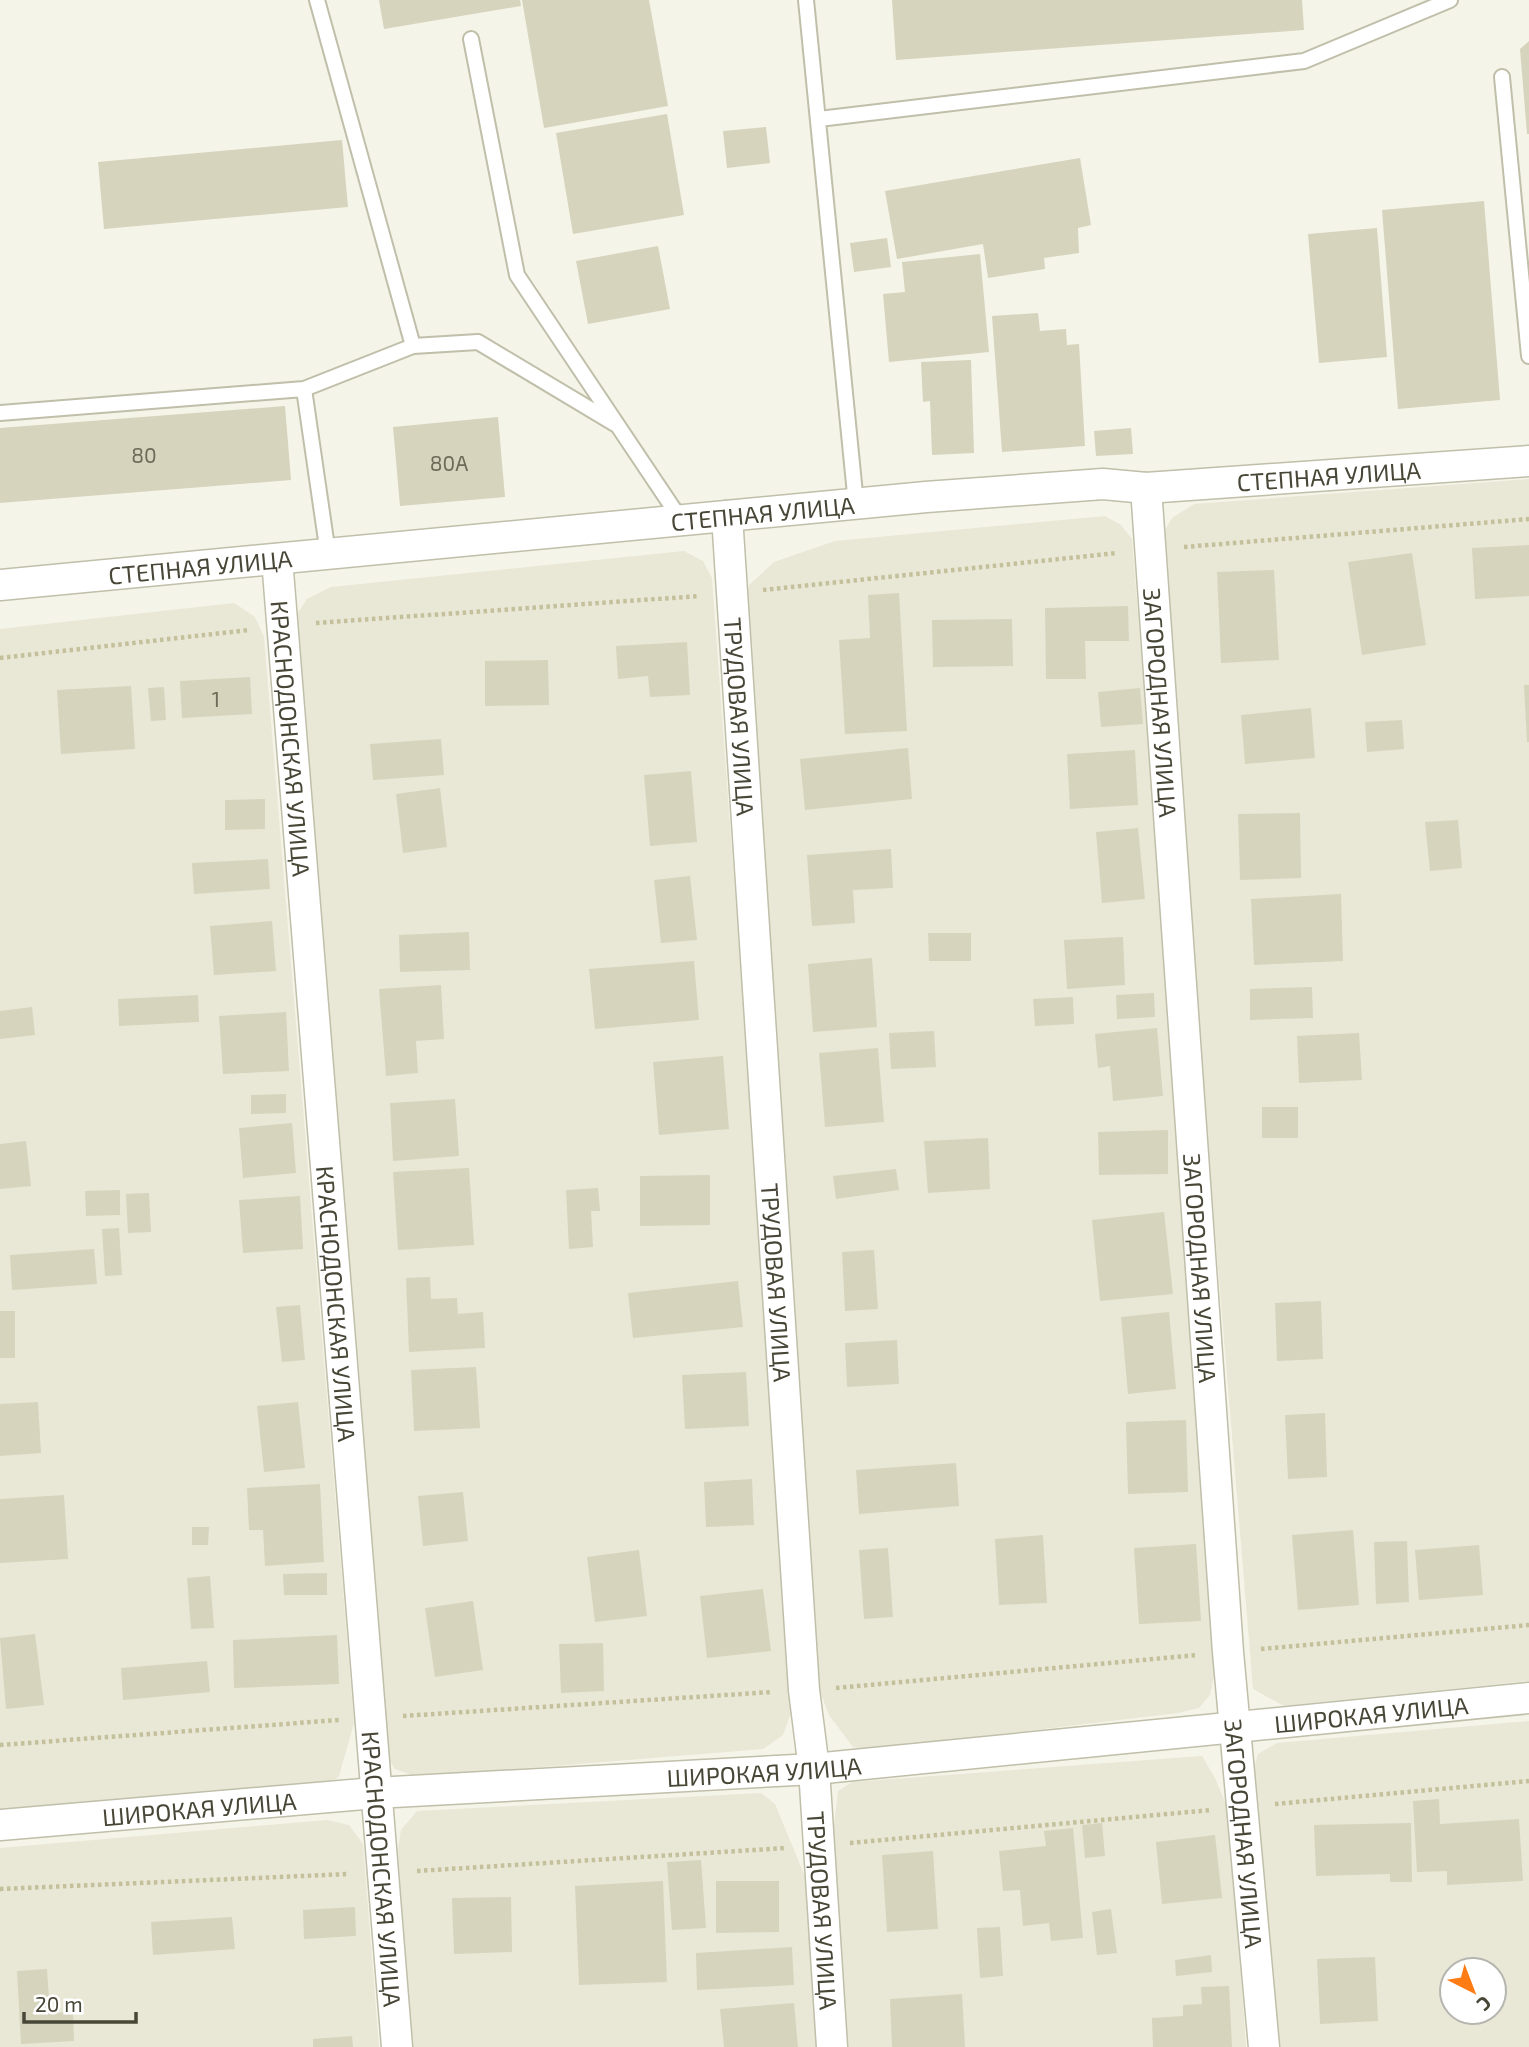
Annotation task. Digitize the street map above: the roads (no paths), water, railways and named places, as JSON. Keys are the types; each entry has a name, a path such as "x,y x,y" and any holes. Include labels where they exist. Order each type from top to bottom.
{"street":[{"name":"СТЕПНАЯ УЛИЦА","path":"0,585 499,535 856,504 1103,484 1146,488 1529,461"},
{"name":"ЗАГОРОДНАЯ УЛИЦА","path":"1146,488 1228,1652 1264,2047"},
{"name":"ТРУДОВАЯ УЛИЦА","path":"727,516 804,1690 814,1769 832,2047"},
{"name":"КРАСНОДОНСКАЯ УЛИЦА","path":"277,559 374,1793 397,2047"},
{"name":"ШИРОКАЯ УЛИЦА","path":"0,1825 374,1793 814,1769 1234,1725 1529,1698"}],"lane":[{"path":"317,0 413,346"},
{"path":"806,0 820,119 856,504"},
{"path":"820,119 1304,61 1450,0"},
{"path":"471,39 517,275 682,521"},
{"path":"1502,77 1529,356"},
{"path":"0,413 304,389 413,346 478,342 619,427"},
{"path":"304,389 328,554"}]}
